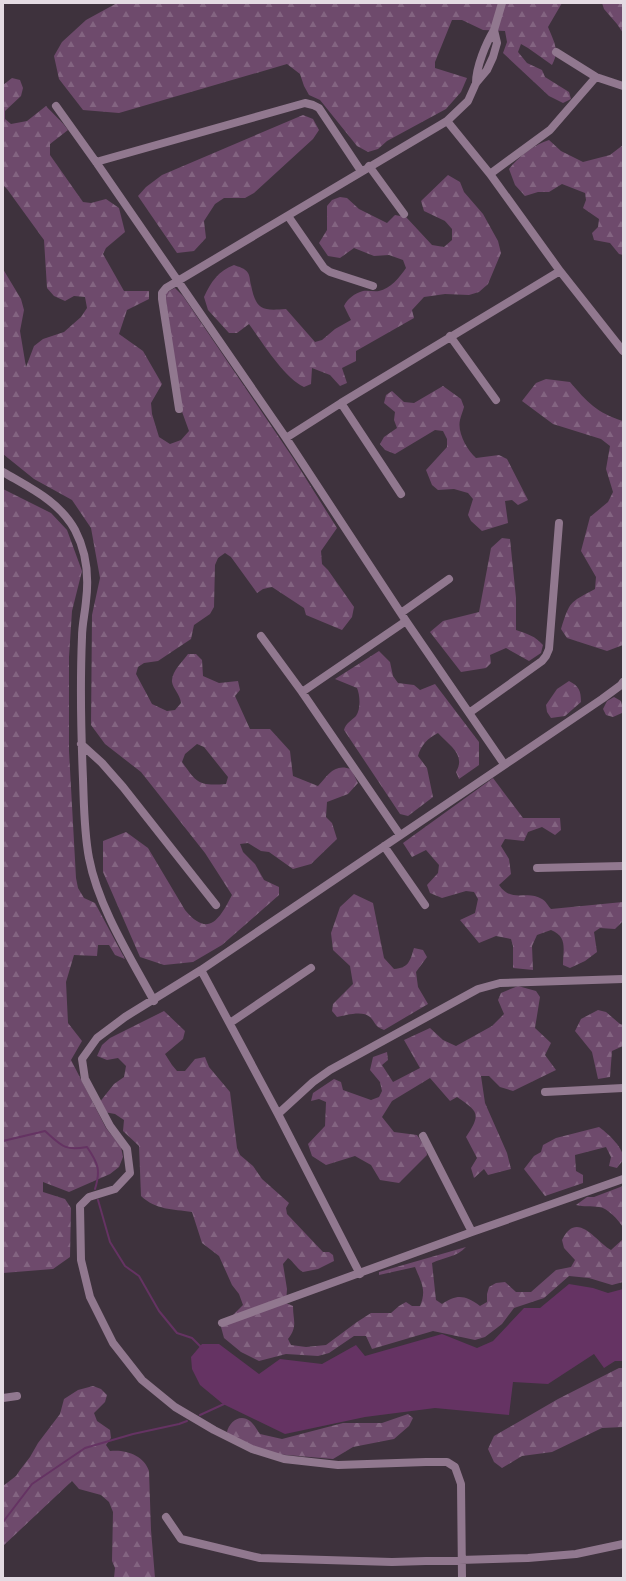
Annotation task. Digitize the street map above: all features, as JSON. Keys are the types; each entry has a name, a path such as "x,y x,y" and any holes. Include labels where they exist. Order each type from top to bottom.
{"street":[{"path":"179,409 162,293 177,280 447,121 468,101 476,82 487,70 493,58 497,43 494,30 502,3"},
{"path":"556,52 596,77 623,86"},
{"path":"490,174 550,130 596,77"},
{"path":"96,162 304,104 313,105 319,108 361,171"},
{"path":"56,106 286,438 406,621 504,764"},
{"path":"447,121 490,174 560,271 623,351"},
{"path":"369,166 404,214"},
{"path":"288,216 324,268 330,272 373,286"},
{"path":"286,438 341,402 560,271"},
{"path":"450,336 496,400"},
{"path":"341,402 401,494"},
{"path":"3,472 35,490 55,504 67,517 82,547 86,563 87,581 82,636 81,744 85,822 91,865 97,887 116,930 154,1000"},
{"path":"469,713 542,661 546,656 549,649 559,523"},
{"path":"401,613 449,579"},
{"path":"302,692 406,621"},
{"path":"261,636 302,692 400,835"},
{"path":"462,1578 461,1484 456,1467 447,1462 338,1465 284,1459 252,1449 214,1430 175,1407 142,1380 113,1343 90,1297 81,1260 80,1206 89,1197 115,1189 130,1173 127,1149 110,1126 85,1079 82,1059 98,1038 125,1017 201,970 504,764 622,686"},
{"path":"81,744 102,763 123,787 216,906"},
{"path":"384,846 426,906"},
{"path":"537,868 623,866"},
{"path":"230,1023 311,968"},
{"path":"201,970 278,1114 360,1274"},
{"path":"278,1114 312,1082 330,1070 478,990 500,983 623,979"},
{"path":"545,1092 623,1088"},
{"path":"423,1136 472,1232"},
{"path":"222,1323 623,1179"},
{"path":"3,1398 17,1396"},
{"path":"166,1517 181,1538 260,1558 392,1562 528,1558 576,1554 623,1544"}],"green space":[{"path":"117,3 562,3 548,27 556,50 556,55 552,65 521,44 518,52 527,63 542,70 545,77 569,92 571,99 563,103 549,96 503,53 507,42 505,31 483,30 462,20 452,20 435,62 435,68 467,78 461,92 446,109 387,141 378,149 368,152 357,146 320,100 309,95 300,74 287,64 119,113 83,110 59,79 54,56 62,42 86,20"},
{"path":"602,3 623,3 623,33 604,9"},
{"path":"12,78 20,80 23,88 21,96 5,111 5,119 11,124 27,121 46,106 68,130 50,144 50,155 83,202 91,203 106,199 119,208 125,232 106,248 103,254 124,291 149,291 149,299 127,310 119,334 143,351 162,384 151,403 152,414 159,437 170,444 181,440 189,431 181,409 165,293 175,288 183,296 293,458 337,528 321,551 322,564 328,570 354,607 352,617 342,630 306,615 304,608 272,587 263,589 257,593 231,557 225,553 218,558 215,565 214,607 210,614 194,625 191,639 158,661 144,663 138,667 136,674 152,704 167,711 175,710 181,703 172,682 173,674 188,654 196,654 202,660 203,676 219,683 238,681 240,690 235,696 250,729 270,729 290,751 293,776 318,786 332,771 345,768 351,769 358,783 348,794 327,802 326,817 332,823 337,839 311,864 293,869 269,852 261,851 248,843 240,844 243,852 255,864 264,880 279,887 279,895 222,945 193,962 164,965 140,957 103,872 103,841 126,832 148,848 185,910 193,919 201,923 207,924 218,918 232,895 205,853 141,772 105,744 91,725 92,615 100,578 91,528 72,500 34,479 3,454 3,269 21,299 24,310 20,331 26,367 34,346 43,339 64,332 81,317 87,308 85,297 74,296 65,301 54,296 47,288 44,240 3,185 3,85","holes":["197,744 204,747 228,777 226,784 209,784 199,782 191,775 182,762 185,754"]},
{"path":"303,115 313,119 319,130 313,139 254,193 245,198 224,198 215,204 204,221 206,238 194,251 177,253 138,196 146,187 162,175"},
{"path":"549,140 561,151 583,162 610,155 623,145 623,255 619,254 610,243 594,240 592,233 598,227 599,219 583,208 586,200 585,193 562,184 549,192 538,192 525,196 515,185 509,169 527,152"},
{"path":"448,175 460,182 464,192 483,214 498,241 501,253 488,284 479,292 469,295 445,294 424,297 412,310 414,318 356,351 356,361 342,368 347,383 340,386 330,375 312,368 311,384 304,387 296,382 281,368 249,324 237,333 229,333 208,310 204,297 209,287 219,274 228,267 234,265 247,271 250,277 255,300 261,307 271,310 286,309 315,342 322,340 335,329 351,320 344,306 347,301 357,293 363,291 379,291 387,288 398,279 406,268 403,260 389,255 374,256 354,248 340,258 328,256 319,243 327,230 327,206 332,200 340,197 347,198 359,209 387,223 395,215 406,217 432,245 444,247 452,240 452,229 445,221 424,211 421,201"},
{"path":"546,379 570,382 593,406 614,418 623,421 623,645 607,651 567,638 561,629 566,613 575,600 595,589 596,577 581,551 590,517 608,502 613,492 606,469 610,446 601,439 553,424 522,401 536,383"},
{"path":"443,386 461,399 464,407 459,425 461,435 469,450 476,458 499,455 507,459 528,500 518,505 512,500 505,501 508,523 482,531 471,521 468,515 473,499 468,493 454,489 438,490 432,485 426,470 447,447 447,439 443,431 435,430 395,454 385,450 380,444 384,437 397,428 394,420 395,412 384,403 386,395 392,391 404,402 414,403"},
{"path":"3,489 51,513 67,530 82,571 72,611 69,657 69,751 76,878 78,888 84,898 95,903 125,959 115,955 109,945 98,945 97,956 74,955 66,982 68,1023 82,1041 71,1060 106,1128 121,1147 123,1157 119,1167 110,1174 69,1192 43,1182 43,1192 65,1199 71,1208 70,1257 53,1269 3,1273"},
{"path":"502,538 510,539 516,598 516,630 537,639 543,645 541,653 529,661 506,648 490,655 491,663 486,668 461,672 430,632 443,621 479,612 491,548"},
{"path":"379,651 390,662 393,676 398,683 414,685 420,690 435,684 479,742 479,765 459,779 456,772 459,766 458,756 452,747 438,733 425,742 418,756 427,768 433,797 408,816 400,814 344,730 347,724 358,713 360,702 359,694 357,688 335,679"},
{"path":"569,681 579,689 581,702 565,716 551,718 547,712 546,705 557,689"},
{"path":"614,697 621,701 623,709 622,713 613,717 606,715 603,709 607,701"},
{"path":"493,778 523,818 560,818 561,830 555,835 542,827 528,832 524,841 505,839 501,846 509,859 511,874 499,885 504,891 514,895 536,896 546,902 551,909 623,902 623,921 615,929 600,928 594,932 597,952 585,961 570,968 563,965 564,949 560,936 551,930 537,935 532,946 533,970 513,968 513,946 511,939 496,936 479,943 460,920 475,913 478,899 474,892 466,891 442,898 430,893 427,885 438,873 439,865 426,850 412,857 403,843"},
{"path":"354,894 373,903 384,958 394,969 403,967 408,963 414,948 423,950 427,957 416,972 418,987 428,1004 384,1030 377,1026 367,1015 359,1013 337,1017 332,1011 333,1004 353,984 350,966 333,950 331,933 340,907"},
{"path":"518,986 536,991 540,997 535,1028 551,1043 545,1055 556,1070 513,1091 500,1087 489,1076 481,1076 485,1103 507,1153 511,1169 488,1175 484,1169 474,1178 471,1168 477,1158 466,1137 476,1118 475,1114 470,1106 457,1097 450,1101 430,1078 392,1101 382,1117 394,1132 417,1135 426,1148 427,1155 399,1183 380,1180 371,1165 355,1156 326,1165 312,1156 308,1144 325,1126 326,1102 319,1099 311,1101 313,1093 334,1079 341,1082 343,1090 371,1100 379,1097 382,1091 380,1082 370,1070 373,1057 387,1052 388,1060 382,1065 393,1082 420,1068 404,1040 430,1028 443,1040 456,1046 492,1026 504,1014 498,1000 501,993"},
{"path":"598,1010 606,1012 623,1025 623,1046 612,1051 610,1077 598,1079 592,1052 575,1031 581,1019"},
{"path":"164,1011 185,1031 183,1039 165,1054 172,1065 177,1071 185,1071 195,1059 205,1057 209,1067 230,1092 237,1148 240,1155 253,1166 262,1179 289,1203 286,1208 287,1214 323,1252 329,1252 333,1255 334,1261 318,1269 303,1272 288,1258 283,1264 287,1289 286,1303 293,1306 294,1327 288,1339 291,1345 306,1347 326,1345 371,1313 391,1313 406,1302 412,1306 420,1306 423,1291 415,1267 379,1275 379,1272 466,1247 459,1253 432,1263 436,1300 442,1304 457,1297 461,1297 480,1306 487,1302 489,1287 496,1283 505,1282 516,1292 531,1292 556,1270 571,1267 575,1260 564,1248 562,1240 568,1231 574,1227 580,1227 586,1230 611,1250 623,1239 623,1282 612,1285 589,1278 569,1276 544,1298 514,1308 502,1324 485,1337 475,1340 433,1331 372,1349 366,1336 354,1336 329,1353 318,1356 286,1354 259,1361 241,1352 224,1338 221,1327 243,1305 239,1294 232,1285 219,1256 202,1243 192,1212 158,1206 152,1204 141,1196 139,1146 123,1131 124,1120 115,1114 104,1112 99,1103 114,1084 124,1077 126,1066 118,1058 107,1060 97,1056 102,1045 110,1038"},
{"path":"599,1127 615,1141 622,1151 623,1160 617,1168 609,1166 611,1157 606,1147 575,1155 576,1171 583,1175 583,1183 545,1196 524,1169 534,1156 541,1152 543,1145 556,1138"},
{"path":"623,1186 623,1227 612,1215 602,1208 576,1205 587,1197 594,1197"},
{"path":"619,1368 623,1368 623,1427 602,1428 552,1452 522,1456 502,1468 494,1462 488,1449 494,1436 558,1399"},
{"path":"93,1386 101,1389 107,1395 105,1402 94,1413 97,1421 110,1430 111,1438 106,1445 110,1451 128,1452 138,1457 147,1465 149,1471 151,1530 155,1578 114,1578 115,1568 112,1561 113,1512 109,1502 101,1495 79,1489 72,1481 3,1546 3,1486 16,1476 30,1457 38,1443 60,1414 64,1399 78,1390"},
{"path":"408,1414 413,1418 409,1426 394,1439 353,1447 333,1459 275,1454 238,1441 227,1432 230,1425 239,1418 246,1419 251,1422 260,1434 282,1439 343,1423 382,1423"}],"shaded area":[{"path":"569,1284 593,1288 608,1293 623,1289 623,1361 615,1361 604,1368 594,1354 548,1384 513,1382 509,1415 435,1408 365,1417 285,1434 223,1404 200,1385 192,1369 191,1357 202,1344 219,1344 259,1374 280,1359 322,1364 356,1345 365,1356 442,1334 477,1348 493,1341 524,1308 540,1308"}],"waterway":[{"path":"3,1141 45,1131 60,1144 68,1148 87,1147 96,1162 98,1172 95,1189"},
{"path":"98,1200 110,1242 125,1266 139,1276 159,1311 177,1333 192,1338 202,1348"},
{"path":"200,1415 224,1404"},
{"path":"3,1522 32,1484 85,1448 133,1434 187,1421"}]}
